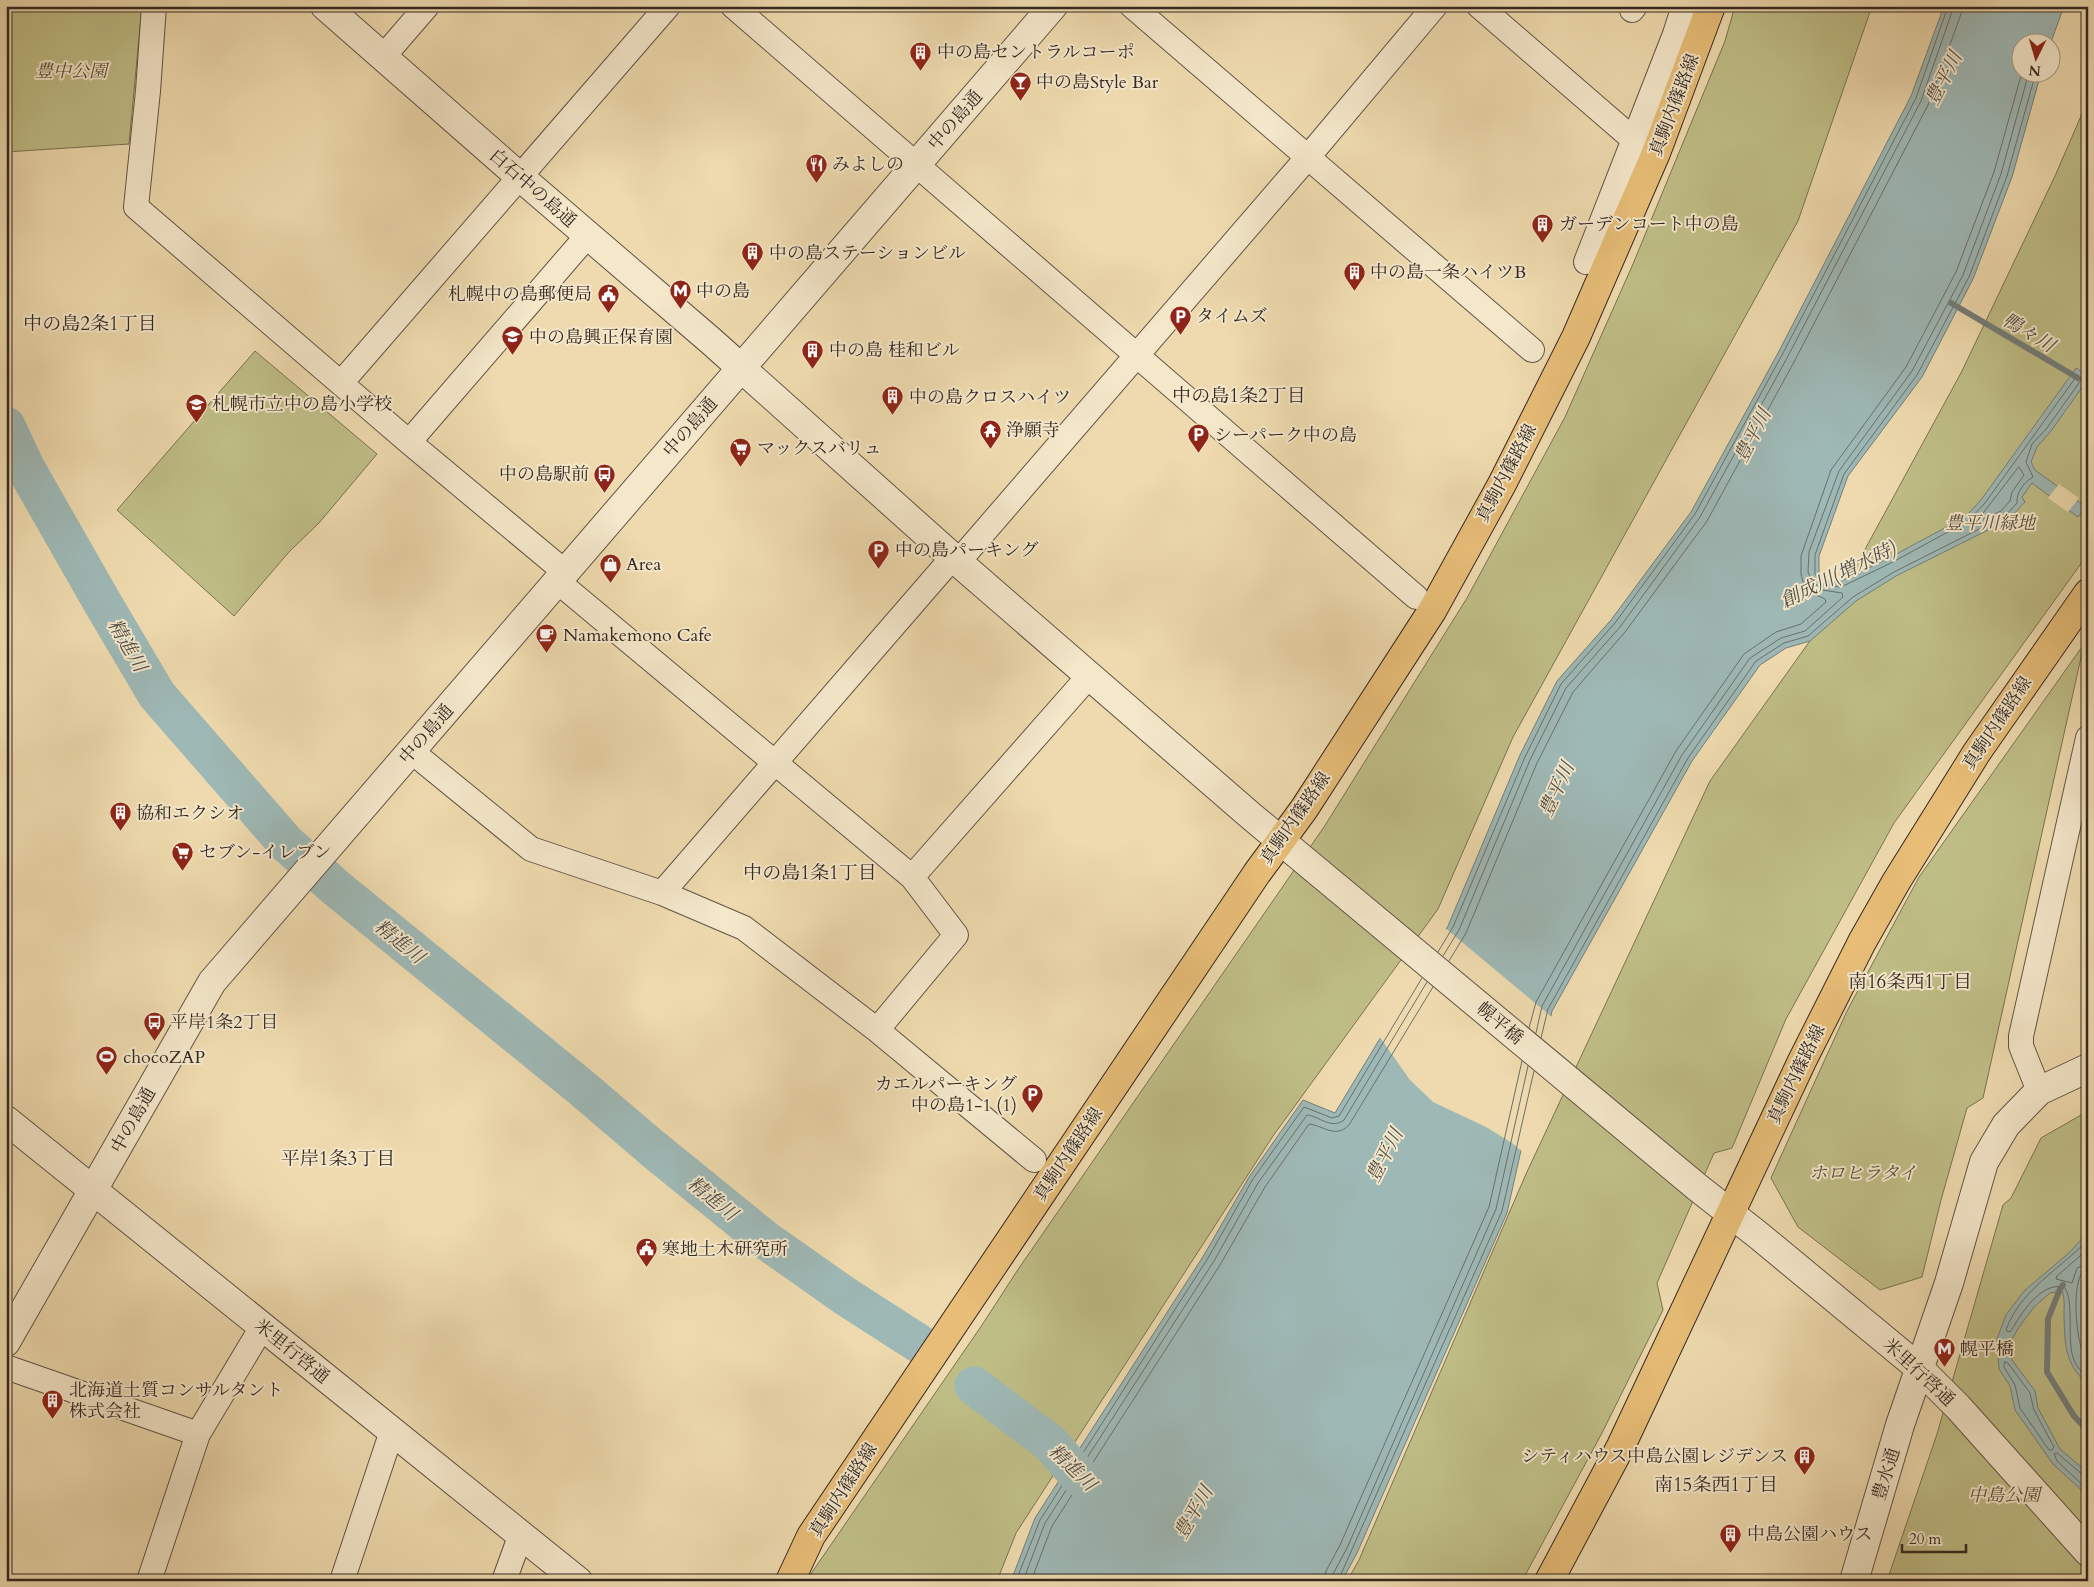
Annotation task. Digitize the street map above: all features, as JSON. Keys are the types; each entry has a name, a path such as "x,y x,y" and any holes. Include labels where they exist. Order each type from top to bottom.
{"main road":[{"name":"真駒内篠路線","path":"790,1581 811,1536 1257,873 1304,809 1432,611 1502,484 1588,311 1656,153 1711,6"},
{"name":"真駒内篠路線","path":"1549,1581 1621,1446 1802,1061 1862,942 1891,890 1976,752 2088,593"}],"street":[{"path":"154,6 148,91 136,207 409,442 774,762 912,877 956,934 877,1030"},
{"name":"白石中の島通","path":"325,6 742,369 956,559"},
{"path":"383,57 427,6"},
{"path":"341,383 668,6"},
{"path":"733,6 1416,597"},
{"name":"中の島通","path":"6,1342 212,982 1053,6"},
{"path":"1132,6 1532,350"},
{"path":"662,893 774,762 1137,355 1435,6"},
{"path":"1479,6 1634,140"},
{"path":"1586,262 1675,34 1684,6"},
{"path":"409,442 588,235"},
{"name":"幌平橋","path":"956,559 1281,841 1697,1187 1731,1213"},
{"path":"912,877 1089,676"},
{"path":"2040,1091 2021,1046 2021,1036 2088,738"},
{"path":"411,751 531,849 662,893 744,928 877,1030 1034,1160"},
{"name":"豊水通","path":"1854,1581 1984,1162 2006,1125 2040,1091 2088,1068"},
{"name":"米里行啓通","path":"6,1120 578,1581"},
{"name":"米里行啓通","path":"1731,1213 1919,1368 1958,1407 2088,1552"},
{"path":"149,1581 198,1434 262,1327"},
{"path":"6,1367 198,1434"},
{"path":"342,1581 392,1431"},
{"path":"504,1581 521,1534"}],"green space":[{"name":"豊中公園","path":"6,6 142,6 129,144 6,152"},
{"path":"1735,6 1872,6 1798,221 1513,737 1438,909 1273,1136 1016,1533 997,1581 806,1581 1019,1268 1324,827 1467,598 1565,417 1633,264 1725,41"},
{"name":"豊平川緑地","path":"2088,100 2088,554 1894,823 1786,1019 1732,1148 1714,1153 1657,1283 1663,1310 1602,1433 1522,1581 1347,1581 1359,1560 1526,1174 1710,781 1832,610 1962,371 2055,176"},
{"path":"255,351 377,454 319,523 289,552 234,616 117,510"},
{"name":"ホロヒラタイ","path":"2084,644 1983,1098 1967,1108 1922,1277 1880,1290 1798,1227 1771,1178 1847,1011 1919,877"},
{"name":"中島公園","path":"2088,1111 2088,1581 1887,1581 1937,1434 2003,1205 2011,1198 2041,1138"}],"water":[{"name":"豊平川","path":"1944,6 2064,6 2055,32 2012,32 2012,82 2038,82 2012,177 1973,279 1922,377 1848,476 1819,556 1819,572 1826,580 1839,582 1889,558 1965,517 1981,500 2076,368 2088,376 2088,379 2051,431 2037,447 2031,462 2035,470 2086,507 2078,517 2032,483 2022,497 2025,502 2008,520 1896,576 1856,601 1810,641 1786,648 1760,665 1692,761 1552,1011 1507,1213 1357,1553 1342,1581 1011,1581 1035,1518 1204,1255 1249,1177 1303,1100 1335,1113 1448,926 1520,755 1557,681 1611,620 1691,512 1778,353 1911,96"},
{"path":"2088,1232 2088,1271 2082,1293 2082,1329 2088,1356 2088,1385 2074,1369 2067,1353 2062,1291 2050,1293 2034,1307 2011,1341 2012,1360 2035,1391 2038,1408 2060,1449 2088,1473 2088,1496 2053,1464 2015,1410 2010,1386 1999,1369 1997,1339 2006,1315 2024,1291 2070,1252"}],"pier":[{"path":"2059,484 2079,498 2068,512 2048,498"},
{"path":"1444,927 1553,1018 1523,1152 1486,1127 1433,1102 1410,1080 1379,1036"}],"waterway":[{"name":"鴨々川","path":"1951,303 2078,378"},
{"name":"精進川","path":"6,426 25,467 157,695 286,843 335,887 764,1239 845,1296 918,1343"},
{"path":"2063,1285 2048,1319 2047,1372 2074,1416 2088,1431"},
{"name":"精進川","path":"974,1386 1050,1443 1077,1474 1108,1500"}],"place":[{"name":"中の島セントラルコーポ","path":"921,71"},
{"name":"中の島Style Bar","path":"1020,101"},
{"name":"みよしの","path":"816,183"},
{"name":"ガーデンコート中の島","path":"1543,243"},
{"name":"中の島ステーションビル","path":"753,272"},
{"name":"中の島一条ハイツB","path":"1354,291"},
{"name":"中の島","path":"680,310"},
{"name":"札幌中の島郵便局","path":"608,313"},
{"name":"タイムズ","path":"1180,335"},
{"name":"中の島興正保育園","path":"513,356"},
{"name":"中の島 桂和ビル","path":"813,369"},
{"name":"中の島クロスハイツ","path":"893,416"},
{"name":"札幌市立中の島小学校","path":"196,423"},
{"name":"浄願寺","path":"990,449"},
{"name":"シーパーク中の島","path":"1198,454"},
{"name":"マックスバリュ","path":"741,467"},
{"name":"中の島駅前","path":"605,493"},
{"name":"中の島パーキング","path":"879,569"},
{"name":"Area","path":"610,583"},
{"name":"Namakemono Cafe","path":"547,654"},
{"name":"協和エクシオ","path":"120,832"},
{"name":"セブン-イレブン","path":"183,871"},
{"name":"平岸1条2丁目","path":"154,1041"},
{"name":"chocoZAP","path":"107,1076"},
{"name":"カエルパーキング 中の島1-1 (1)","path":"1033,1113"},
{"name":"寒地土木研究所","path":"646,1268"},
{"name":"幌平橋","path":"1944,1368"},
{"name":"北海道土質コンサルタント 株式会社","path":"53,1419"},
{"name":"シティハウス中島公園レジデンス","path":"1804,1475"},
{"name":"中島公園ハウス","path":"1731,1553"}],"district":[{"name":"中の島2条1丁目","path":"90,323"},
{"name":"中の島1条2丁目","path":"1239,395"},
{"name":"中の島1条1丁目","path":"810,872"},
{"name":"南16条西1丁目","path":"1910,981"},
{"name":"平岸1条3丁目","path":"338,1158"},
{"name":"南15条西1丁目","path":"1716,1484"}],"water label":[{"name":"創成川(増水時)","path":"1838,574"}]}
